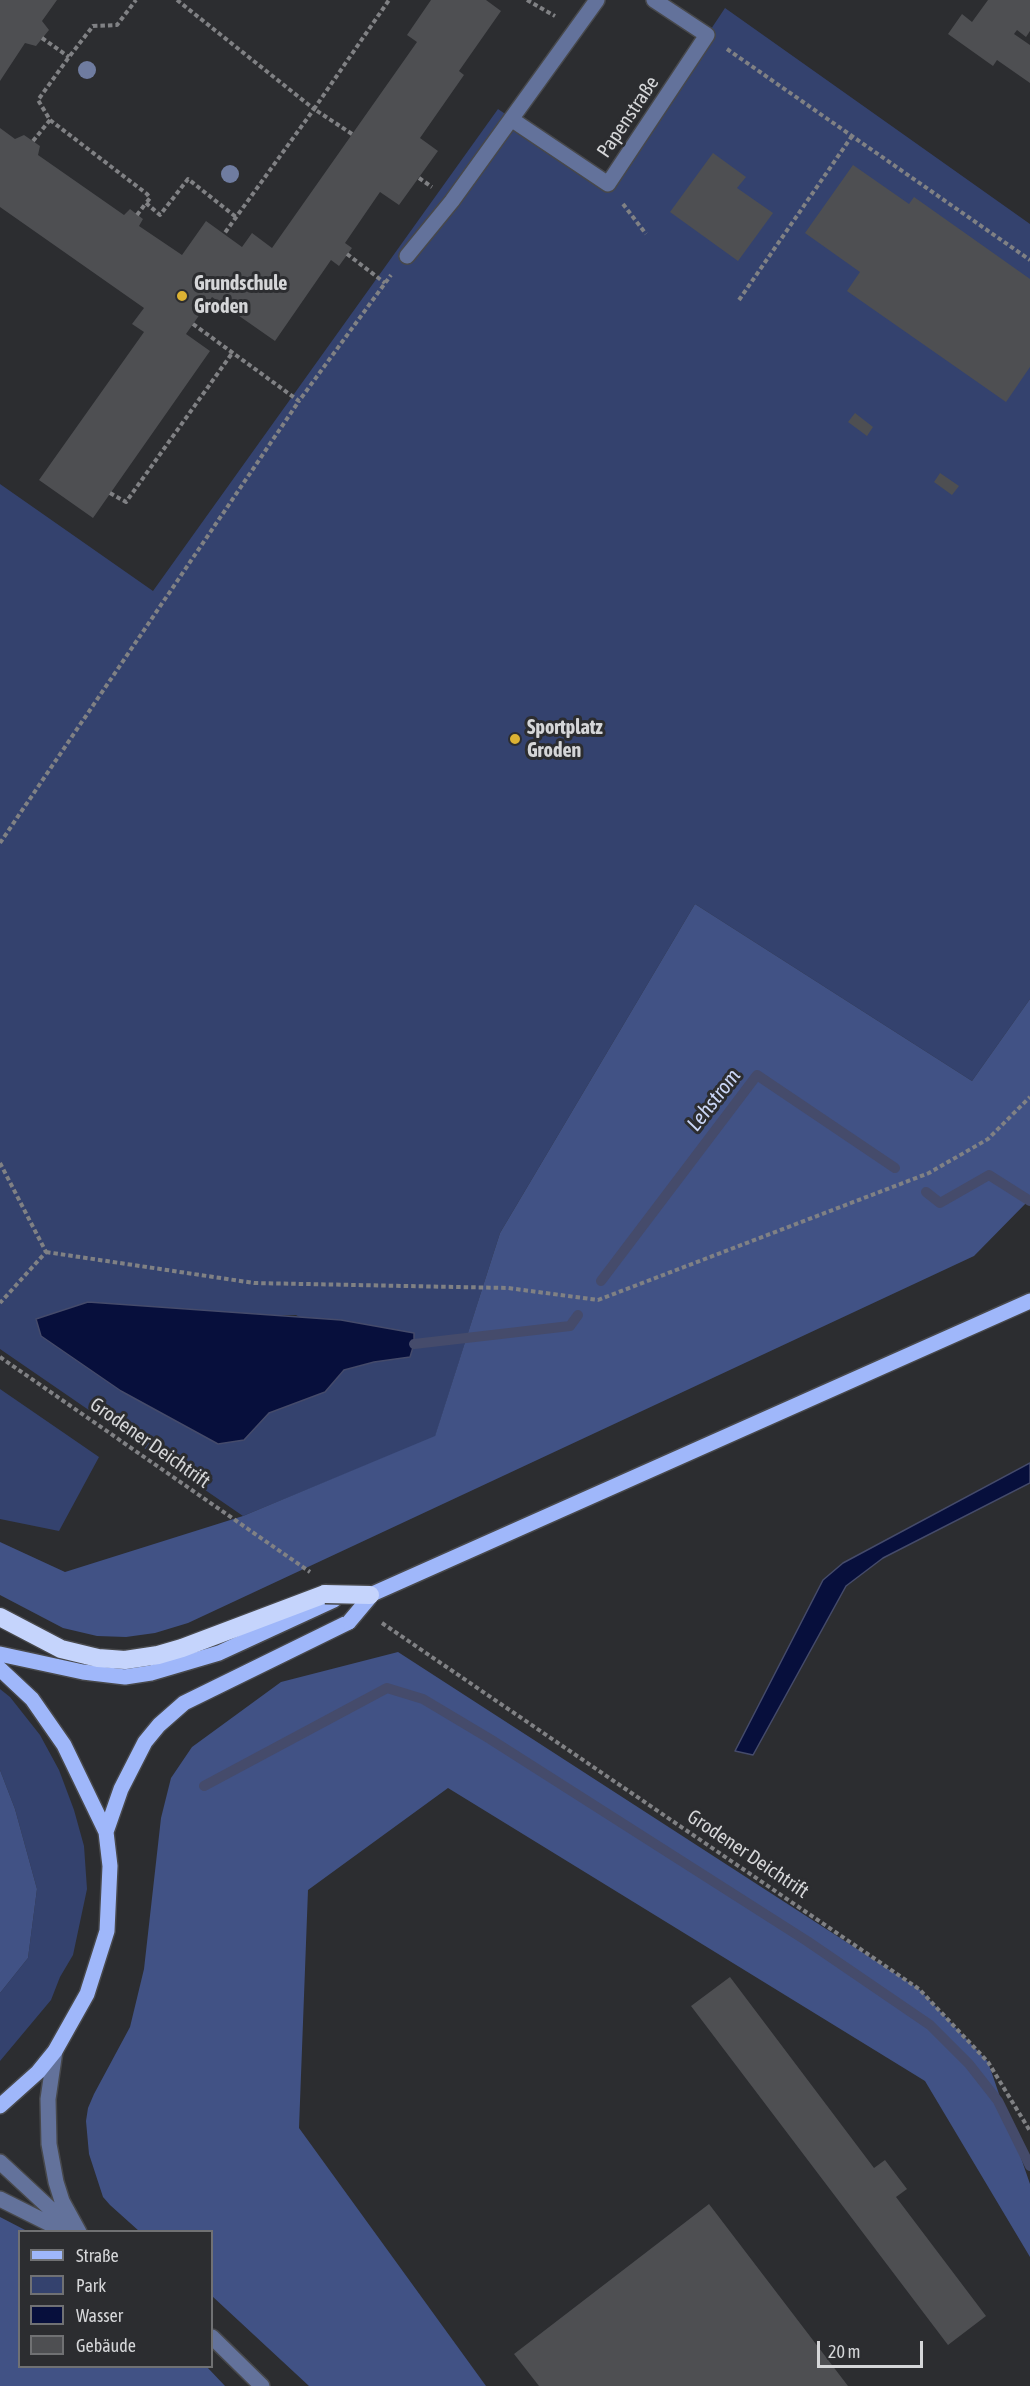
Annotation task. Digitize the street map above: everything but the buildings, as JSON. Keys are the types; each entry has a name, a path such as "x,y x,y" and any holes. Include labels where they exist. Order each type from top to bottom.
{"highway":[{"path":"0,1617 61,1649 98,1658 125,1660 227,1640 325,1594 370,1596"}],"main road":[{"path":"106,1832 121,1789 145,1742 159,1725 184,1703 350,1623 370,1596 443,1561 1030,1301"},
{"path":"0,1654 83,1672 125,1677 177,1667 227,1640"},
{"path":"0,1669 32,1699 47,1719 81,1778 106,1832 110,1866 107,1931 87,1994 55,2051 38,2072 0,2106"}],"street":[{"path":"407,256 452,201 597,0"},
{"path":"654,0 707,35"},
{"name":"Papenstraße","path":"511,119 608,184 707,35"},
{"path":"55,2051 48,2099 49,2144 56,2182 76,2230"},
{"path":"0,2162 75,2230"},
{"path":"0,2199 62,2230"},
{"path":"213,2338 262,2386"}],"path":[{"path":"136,0 117,25 93,26 38,100 50,120 147,194 150,198 137,214"},
{"path":"177,0 314,109 352,134"},
{"path":"224,234 389,0"},
{"path":"707,35 1030,260"},
{"path":"42,38 69,57"},
{"path":"33,141 50,120"},
{"path":"739,300 852,136"},
{"path":"146,203 160,214 188,179 236,217"},
{"path":"608,184 646,234"},
{"path":"347,254 385,283"},
{"path":"0,843 299,401 407,256"},
{"path":"193,324 299,401"},
{"path":"110,493 126,502 233,352"},
{"path":"46,1252 254,1283 508,1288 598,1300 929,1173 988,1139 1030,1096"},
{"path":"0,1163 46,1252"},
{"path":"0,1303 46,1252"},
{"name":"Grodener Deichtrift","path":"0,1357 283,1553"},
{"name":"Grodener Deichtrift","path":"410,1642 919,1989 988,2062 1030,2131"}],"green space":[{"name":"Sportplatz Groden","path":"725,8 1030,224 1030,999 972,1081 695,904 500,1233 435,1437 243,1516 0,1349 0,484 153,591 498,109 608,184","holes":["88,1302 259,1315 296,1315 374,1362 344,1370 325,1392 269,1413 218,1444 121,1391 86,1365 37,1319"]},
{"path":"0,1389 99,1457 59,1531 0,1519"},
{"path":"0,1689 10,1697 40,1735 59,1770 84,1846 87,1889 73,1955 60,1977 51,2000 0,2061 0,1993 28,1958 37,1889 15,1809 0,1770"}],"shaded area":[{"path":"695,904 972,1081 1030,999 1030,1199 974,1256 188,1623 155,1633 126,1637 97,1636 63,1628 0,1595 0,1542 65,1572 243,1516 435,1436 500,1233"},
{"path":"398,1652 919,1989 988,2062 1030,2184 1030,2257 925,2081 448,1788 308,1890 299,2128 486,2386 309,2386 213,2297 213,2230 138,2230 103,2197 89,2154 86,2121 94,2094 130,2027 144,1969 161,1818 171,1778 192,1747 281,1682"},
{"path":"0,1770 15,1809 37,1889 28,1958 0,1993"},
{"path":"0,2217 25,2230 18,2230 18,2368 208,2368 225,2386 0,2386"}],"water":[{"path":"88,1302 341,1320 414,1333 414,1344 410,1357 374,1362 344,1370 325,1392 269,1413 244,1440 218,1444 121,1391 41,1336 36,1319"},
{"path":"1030,1463 1030,1483 883,1558 846,1586 753,1755 735,1751 823,1580 843,1563"}],"waterway":[{"name":"Lehstrom","path":"601,1281 757,1075 895,1168"},
{"name":"Lehstrom","path":"926,1192 940,1203 989,1175 1030,1201"},
{"name":"Lehstrom","path":"414,1344 570,1326 578,1315"},
{"path":"204,1786 387,1688 423,1699 490,1739 807,1941 930,2025 969,2064 998,2101 1030,2166"}],"place":[{"name":"Grundschule Groden","path":"182,296"},
{"name":"Sportplatz Groden","path":"515,739"}]}
